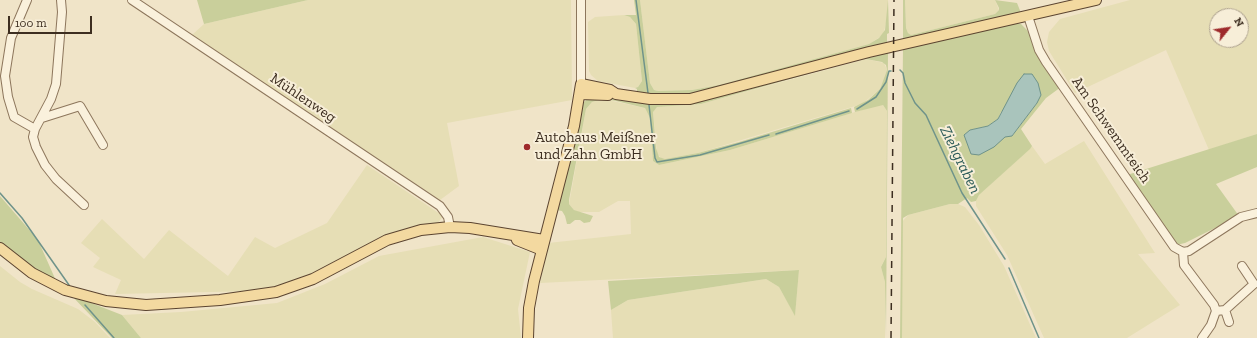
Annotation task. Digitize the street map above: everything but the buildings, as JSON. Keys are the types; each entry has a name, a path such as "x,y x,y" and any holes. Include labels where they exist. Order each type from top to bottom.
{"main road":[{"path":"528,338 530,304 543,245 574,126 580,89 610,90 616,94 658,100 679,100 704,96 868,52 1096,0"},
{"path":"0,248 32,273 65,290 106,301 146,305 220,300 276,292 313,279 393,238 421,230 450,226 480,229 543,245"}],"street":[{"path":"27,0 11,38 5,76 8,97 14,117 35,129"},
{"path":"61,0 62,12 56,84 42,118 35,129 33,137 45,165 56,179 84,205"},
{"path":"580,89 581,0"},
{"name":"Mühlenweg","path":"135,1 440,206 448,216 450,226"},
{"name":"Am Schwemmteich","path":"1028,16 1039,50 1046,62 1174,247 1183,252"},
{"path":"42,118 80,106 103,145"},
{"path":"1202,338 1211,325 1216,311 1214,305 1184,265 1183,252 1189,251 1241,217 1257,214"},
{"path":"1248,215 1257,220"},
{"path":"1216,311 1226,310 1254,284 1242,266"},
{"path":"1226,310 1229,322"}],"shaded area":[{"path":"308,0 571,0 572,100 447,123 459,186 440,200 192,35 204,24"},
{"path":"640,0 888,0 888,16 883,35 869,44 719,85 692,90 658,91 654,90 650,83"},
{"path":"905,0 995,0 999,10 995,14 911,35 908,33 906,28"},
{"path":"1130,0 1257,0 1257,134 1209,150 1166,50 1075,93 1049,51 1047,42 1049,32 1060,19"},
{"path":"624,15 630,17 636,24 642,81 638,87 635,88 598,81 589,71 588,22 595,17"},
{"path":"866,59 884,63 887,70 880,89 862,104 698,153 665,159 661,158 657,154 653,111 657,107 701,104"},
{"path":"603,99 645,108 650,118 653,161 659,165 730,150 878,105 883,105 887,111 886,257 881,267 885,282 885,338 613,338 611,310 628,300 766,279 779,287 795,315 799,270 540,283 548,243 631,234 630,201 618,201 599,212 578,212 569,204 586,109 592,102"},
{"path":"1084,141 1155,253 1138,254 1180,305 1127,338 1044,338 1007,255 976,206 976,201 979,195 1032,146 1045,164"},
{"path":"367,165 443,216 438,223 405,229 380,237 306,277 259,291 115,294 121,280 93,267 100,258 81,243 102,219 144,259 169,230 228,276 255,237 275,248 327,223"},
{"path":"950,204 958,204 965,207 979,225 1004,266 1036,338 902,338 902,222 908,215"},
{"path":"483,237 530,252 518,309 521,338 141,338 122,315 181,312 277,303 325,284 379,256"},
{"path":"0,266 20,282 32,289 78,309 95,322 110,338 0,338"}],"green space":[{"path":"197,0 308,0 204,24"},
{"path":"634,0 640,0 650,83 654,90 658,91 692,90 719,85 869,44 879,38 885,30 888,0 889,33 887,34 887,45 685,97 637,93 637,89 635,88 638,87 642,81 636,24 630,17 624,15 636,15"},
{"path":"903,0 905,0 906,28 908,33 911,35 995,14 999,8 995,0 1017,3 1021,13 903,41"},
{"path":"1012,23 1021,24 1027,30 1061,87 1046,98 1021,129 1032,146 1030,149 979,195 976,201 971,202 967,198 958,204 950,204 908,215 903,218 902,338 900,338 903,47","holes":["1037,103 1012,136 1005,136 999,141 970,130 988,126 998,119 1001,112"]},
{"path":"888,51 886,338 885,282 881,267 886,257 887,111 883,105 855,112 854,107 868,100 880,89 887,70 886,65 882,62 866,59 858,60 701,104 657,107 653,112 656,148 659,157 665,159 698,153 739,142 851,108 852,113 730,150 659,165 653,161 650,118 645,108 603,99 592,102 586,109 569,204 574,210 593,216 590,222 584,223 580,220 575,220 570,224 567,224 562,211 556,210 582,107 584,102 589,98 610,97 653,102"},
{"path":"1257,134 1257,167 1216,184 1239,216 1185,243 1176,245 1127,175"},
{"path":"0,196 38,240 57,283 39,273 0,243"},
{"path":"799,270 795,316 779,287 766,279 628,300 611,310 608,281"},
{"path":"71,295 122,315 141,338 112,338"}],"water":[{"path":"1024,74 1032,74 1038,83 1041,95 1037,103 1012,136 1005,137 994,147 979,155 971,154 964,135 970,130 988,126 998,119 1017,83"}],"waterway":[{"name":"Ziehgraben","path":"636,0 648,93"},
{"name":"Ziehgraben","path":"900,70 903,73 905,83 915,103 926,115 962,193 1005,259"},
{"name":"Ziehgraben","path":"857,109 876,97 886,82 889,71 891,71"},
{"name":"Ziehgraben","path":"649,105 655,158 657,162 700,155 769,135"},
{"name":"Ziehgraben","path":"776,134 849,111"},
{"path":"0,193 22,218 69,285"},
{"name":"Ziehgraben","path":"1009,268 1039,338"},
{"path":"85,305 114,338"}],"railway":[{"path":"891,338 894,0"}],"place":[{"name":"Autohaus Meißner und Zahn GmbH","path":"527,147"}]}
